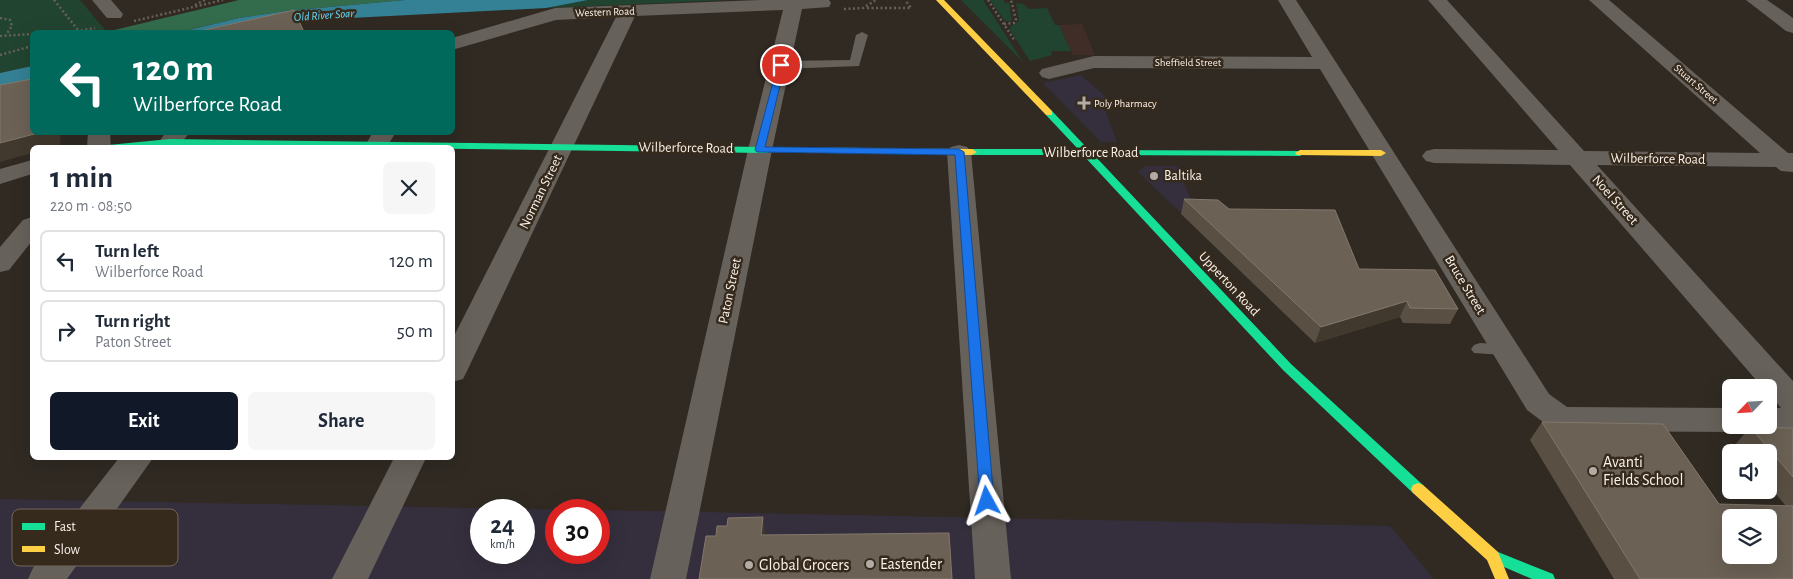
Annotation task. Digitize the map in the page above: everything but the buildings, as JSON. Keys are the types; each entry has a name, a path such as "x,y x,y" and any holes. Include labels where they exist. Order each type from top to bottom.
{"street":[{"path":"101,0 120,19"},
{"name":"Upperton Road","path":"940,0 1087,153 1287,367 1378,453 1493,556 1502,579"},
{"name":"Bruce Street","path":"1287,0 1328,63 1381,153 1492,349 1538,402 1558,418 1722,420"},
{"name":"Noel Street","path":"1437,0 1793,401"},
{"name":"Stuart Street","path":"1598,0 1790,163"},
{"path":"1755,0 1793,27"},
{"name":"Western Road","path":"455,43 555,14 822,3"},
{"name":"Paton Street","path":"668,579 760,150 794,4"},
{"name":"Norman Street","path":"455,365 628,11"},
{"name":"Sheffield Street","path":"1049,73 1094,62 1328,63"},
{"path":"126,145 175,137"},
{"name":"Wilberforce Road","path":"175,137 760,150 1381,153"},
{"path":"959,152 993,579"},
{"name":"Wilberforce Road","path":"1434,156 1790,163"},
{"path":"0,177 30,169"},
{"path":"0,264 30,227"},
{"path":"1778,420 1793,420"},
{"path":"99,509 135,460"},
{"path":"350,579 409,460"},
{"path":"1493,556 1548,579"},
{"path":"46,579 56,566"}],"lane":[{"path":"781,65 855,63 862,35"}],"path":[{"path":"54,0 78,30 92,28 94,30"},
{"path":"190,8 205,0"},
{"path":"120,19 190,8 223,0"},
{"path":"863,8 876,0"},
{"path":"822,3 827,9 911,8 905,0"},
{"path":"988,0 1018,47"},
{"path":"1004,24 1016,20 1011,0"},
{"path":"0,18 10,20 12,26 5,35"},
{"path":"0,36 30,34"},
{"path":"0,55 30,47"}],"shaded area":[{"path":"1082,24 1095,55 1073,55 1059,25"},
{"path":"1081,75 1114,104 1104,107 1117,142 1101,142 1043,83"},
{"path":"1145,166 1177,166 1196,213 1181,213 1138,172"},
{"path":"0,499 470,508 470,564 535,564 535,509 545,509 545,564 610,564 610,510 1390,526 1434,579 0,579"}],"green space":[{"path":"0,0 80,0 105,30 30,30 30,66 0,73"},
{"path":"239,0 405,0 286,11 239,18 189,30 114,30"},
{"path":"588,0 730,0 546,8"},
{"path":"961,0 983,0 1023,62"},
{"path":"990,0 1003,0 1005,3 1009,3 1012,21 1005,21"},
{"path":"1016,3 1023,4 1029,9 1047,8 1055,25 1059,25 1071,51 1051,51 1052,55 1030,61 1010,30 1010,27 1019,21"}],"water":[{"name":"Old River Soar","path":"405,0 588,0 546,8 293,21 254,30 189,30 239,18 286,11"},
{"path":"30,66 30,82 0,89 0,73"}],"traffic: fast":[{"path":"1049,113 1287,367 1418,489"},
{"path":"139,145 170,142 394,145"},
{"path":"455,146 767,150"},
{"path":"972,152 1300,153"},
{"path":"1493,556 1548,579"}],"traffic: slow":[{"path":"940,0 1049,113"},
{"path":"767,150 972,152"},
{"path":"1300,153 1381,153"},
{"path":"1418,489 1493,556 1502,579"}],"place":[{"name":"Poly Pharmacy","path":"1084,103"},
{"name":"Baltika","path":"1154,176"},
{"name":"Avanti Fields School","path":"1593,471"},
{"name":"Eastender","path":"870,564"},
{"name":"Global Grocers","path":"749,565"}],"route":[{"path":"781,65 760,150 959,152 987,501"}]}
